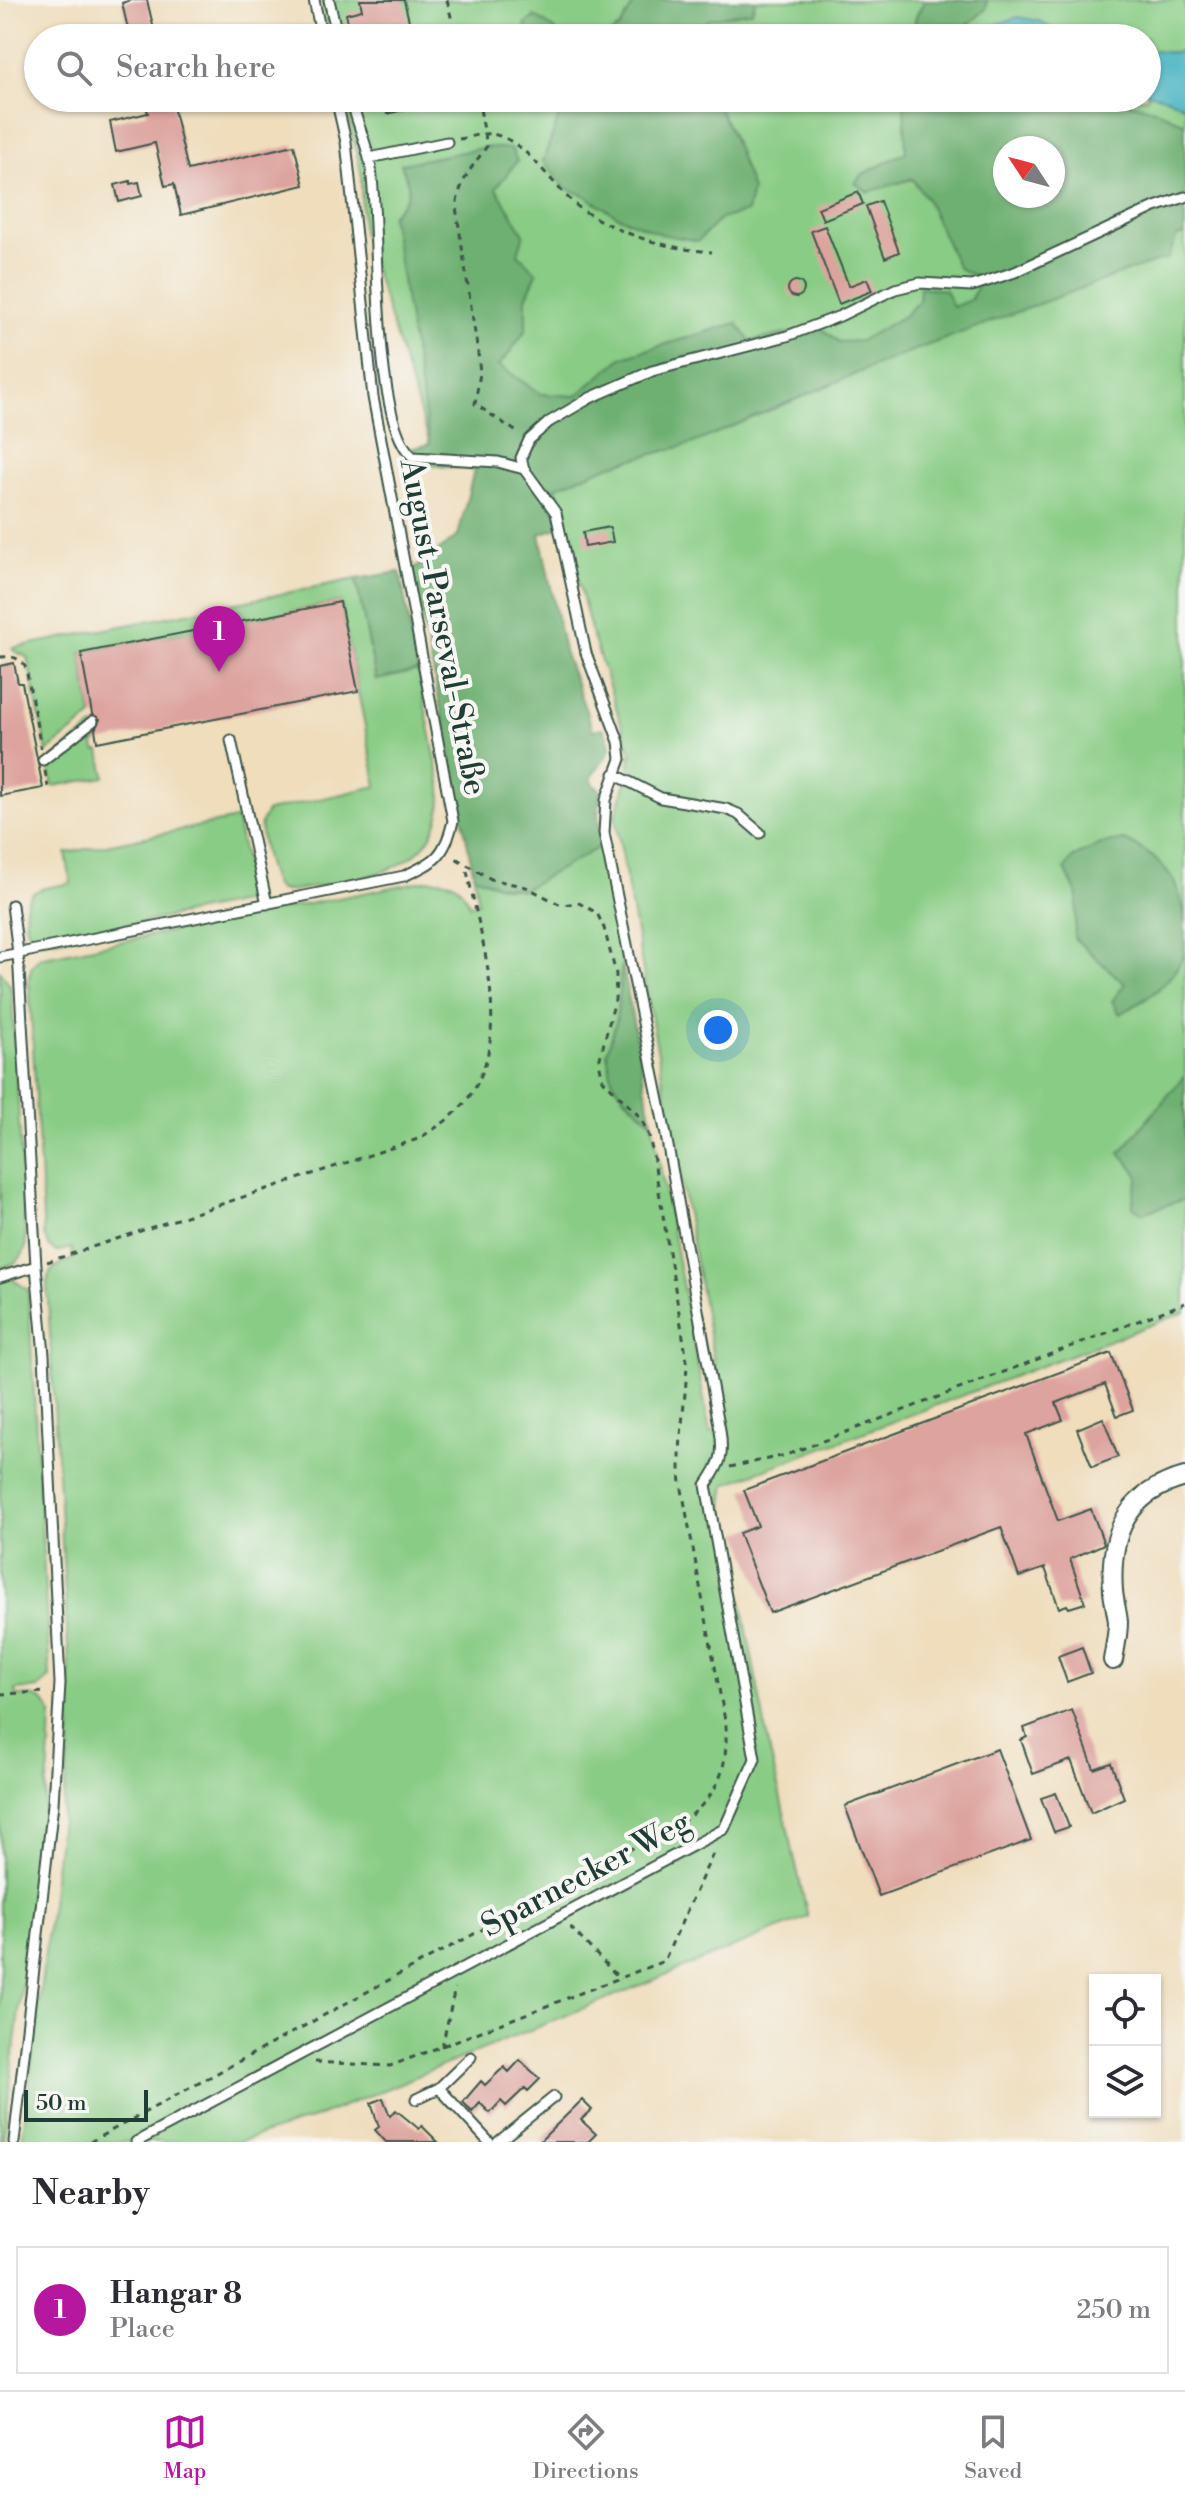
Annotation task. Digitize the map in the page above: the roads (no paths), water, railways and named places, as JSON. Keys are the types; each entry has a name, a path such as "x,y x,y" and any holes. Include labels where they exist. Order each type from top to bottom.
{"street":[{"path":"1113,1660 1118,1625 1113,1589 1115,1547 1127,1514 1143,1495 1163,1482 1185,1477"}],"lane":[{"path":"314,0 319,24"},
{"path":"329,0 335,24"},
{"name":"August-Parseval-Straße","path":"267,904 404,876 433,863 449,839 453,821 373,397 346,142 339,112"},
{"path":"355,112 371,166 385,380 395,427 405,450 413,457 498,462 524,469"},
{"path":"369,158 447,142"},
{"path":"524,469 521,458 529,440 549,422 590,398 652,371 787,336 840,316 895,289 920,283 972,286 1015,272 1155,207 1185,197"},
{"name":"Sparnecker Weg","path":"136,2142 724,1829 755,1759 706,1485 720,1463 723,1450 720,1430 673,1175 604,833 606,800 621,759 619,742 586,653 556,513 524,469"},
{"path":"43,760 93,721"},
{"path":"0,957 267,904 231,740"},
{"path":"614,774 661,798 726,809 738,814 760,833"},
{"path":"12,905 18,953 44,1355 59,1692 53,1804 14,2142"},
{"path":"0,1277 36,1266"},
{"path":"416,2099 439,2088 471,2057"},
{"path":"439,2088 489,2142"},
{"path":"498,2142 554,2097"}],"water":[{"path":"1018,17 1044,24 998,24"},
{"path":"1185,50 1185,107 1161,96 1161,52"}],"place":[{"name":"Hangar 8","path":"219,672"}]}
